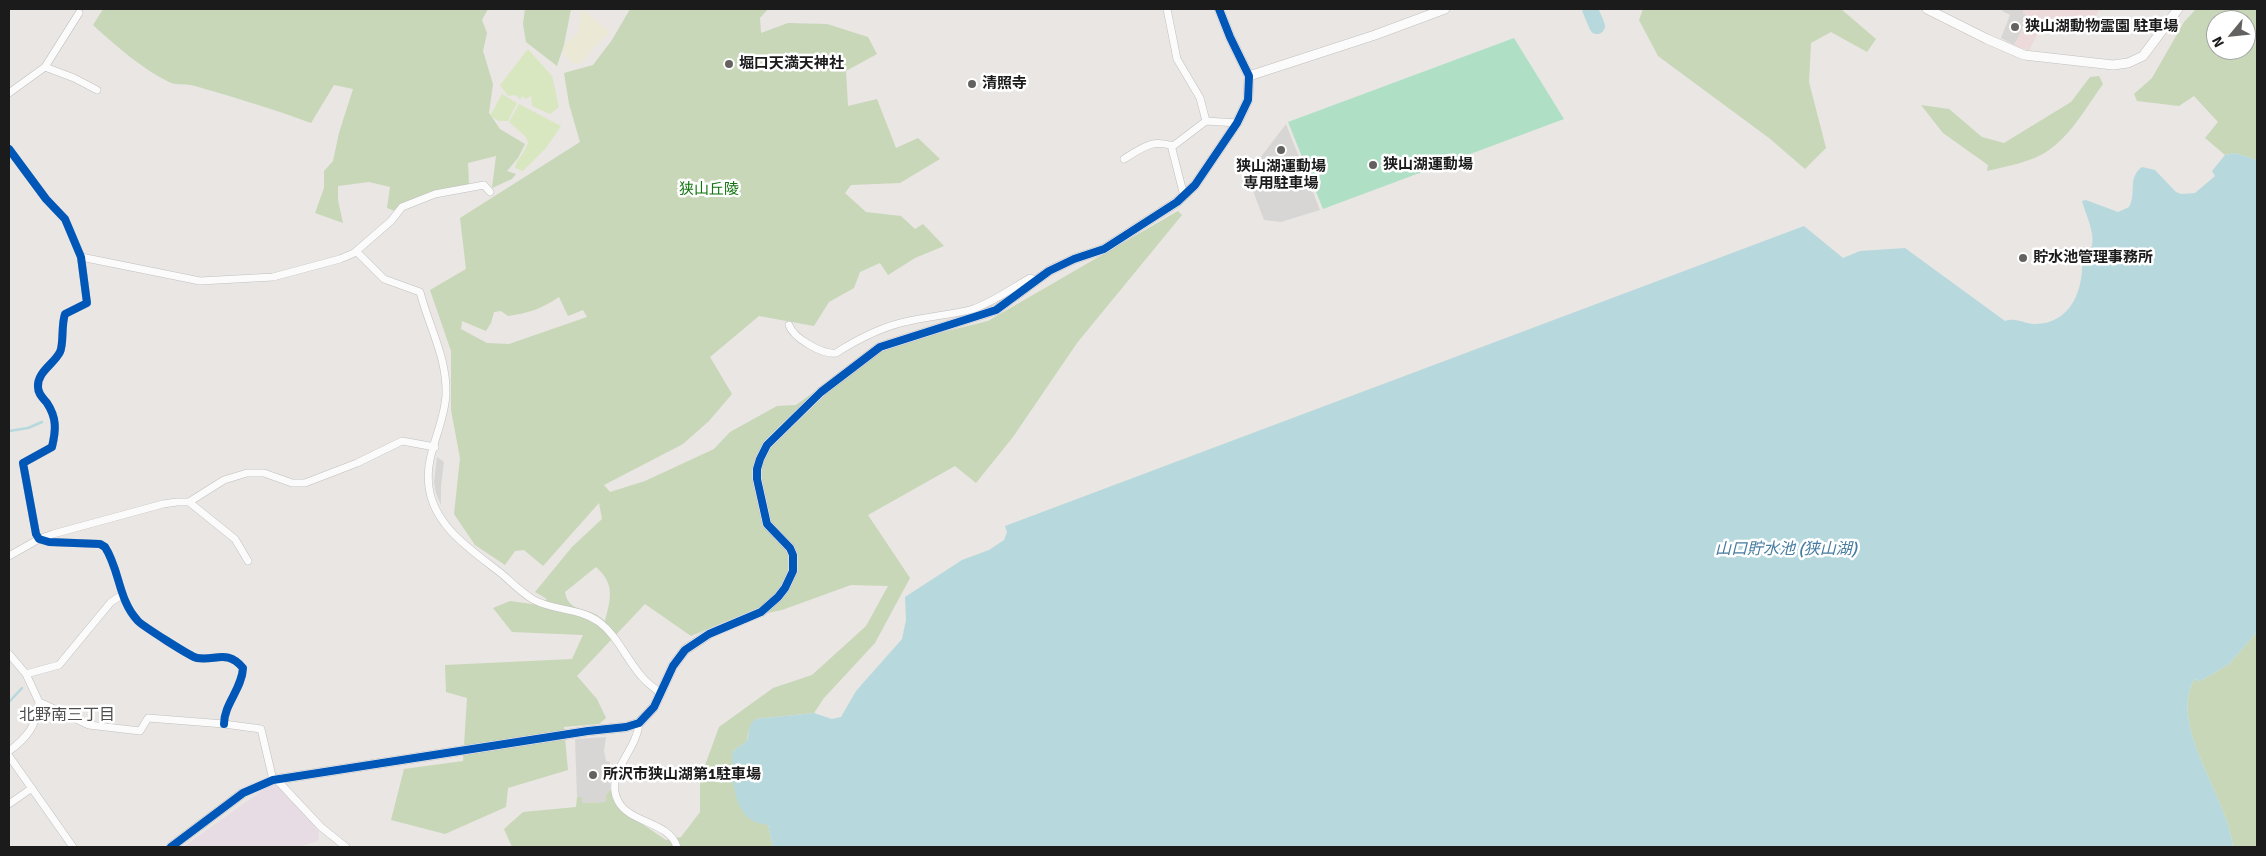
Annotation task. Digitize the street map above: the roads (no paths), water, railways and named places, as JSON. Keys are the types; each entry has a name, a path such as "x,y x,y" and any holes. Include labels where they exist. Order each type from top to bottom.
{"street":[{"path":"1167,9 1177,59 1200,98 1206,121"},
{"path":"174,847 243,793 274,779 588,731 626,728 639,723 654,707 673,666 685,650 709,634 761,612 778,597 791,579 795,562 790,548 767,524 757,479 760,459 767,445 821,392 876,350 891,342 989,314 1063,264 1104,249 1184,196 1206,171 1237,123 1248,100 1249,76 1219,9"},
{"path":"1249,76 1375,35 1445,9"},
{"path":"1927,9 2024,55 2113,65 2128,63 2143,56 2178,9"},
{"path":"9,93 45,67 79,13"},
{"path":"45,67 74,78 97,90"},
{"path":"1124,159 1148,144 1162,142 1173,146 1206,121 1237,123"},
{"path":"1171,146 1184,196"},
{"path":"9,150 46,199 65,219 81,257 87,303 65,314 62,323 61,351 39,379 40,395 52,413 56,424 52,447 23,463 26,488 39,538"},
{"path":"81,257 200,280 273,277 340,259 356,251 391,221 402,207 436,194 484,185 490,192"},
{"path":"356,251 371,269 384,279 420,292 425,312 442,355 445,375 444,408 429,467 428,480 431,497 441,518 464,545 534,600 579,613 600,623 612,635 643,678 660,693"},
{"path":"789,325 791,331 810,345 828,354 836,353 882,329 910,320 945,316 972,309 983,305 1030,278 1037,280"},
{"path":"9,556 39,538 163,504 189,502 224,480 247,473 264,473 292,482 304,483 357,463 402,441 434,447"},
{"path":"189,502 235,539 248,561"},
{"path":"39,538 49,542 100,544 105,547 122,595 140,623 196,658 230,657 238,662 243,668 242,680 224,715 224,724"},
{"path":"26,674 59,665 111,602 122,595"},
{"path":"9,654 26,674 39,702 37,719 31,731 9,751"},
{"path":"39,702 89,725 140,730 148,718 261,729 274,779 321,827 346,847"},
{"path":"639,723 630,753 614,779 616,797 626,811 669,834 676,847"},
{"path":"9,756 73,847"},
{"path":"9,804 32,788"}],"water":[{"name":"山口貯水池 (狭山湖)","path":"2235,153 2257,160 2257,632 2229,664 2199,682 2197,679 2194,680 2188,698 2189,719 2194,740 2222,807 2233,847 773,847 768,825 753,821 746,815 737,799 733,780 732,752 747,741 750,726 755,719 814,713 832,719 841,717 856,691 902,639 906,620 905,597 962,560 989,550 1004,540 1007,532 1005,526 1804,226 1843,258 1860,251 1905,248 2005,321 2013,320 2031,324 2047,322 2058,318 2073,303 2081,282 2082,259 2092,247 2092,232 2082,201 2086,200 2118,212 2129,207 2133,181 2137,171 2142,167 2155,170 2176,192 2181,194 2195,193 2215,176 2212,171 2225,155"}],"waterway":[{"path":"1590,9 1597,26"},
{"path":"9,431 28,428 42,422"},
{"path":"9,702 22,688"}],"place":[{"name":"狭山湖動物霊園 駐車場","path":"2015,27"},
{"name":"堀口天満天神社","path":"729,64"},
{"name":"清照寺","path":"972,84"},
{"name":"狭山湖運動場 専用駐車場","path":"1281,150"},
{"name":"狭山湖運動場","path":"1373,165"},
{"name":"貯水池管理事務所","path":"2023,258"},
{"name":"所沢市狭山湖第1駐車場","path":"593,775"}],"district":[{"name":"北野南三丁目","path":"67,716"}],"park label":[{"name":"狭山丘陵","path":"709,190"}]}
